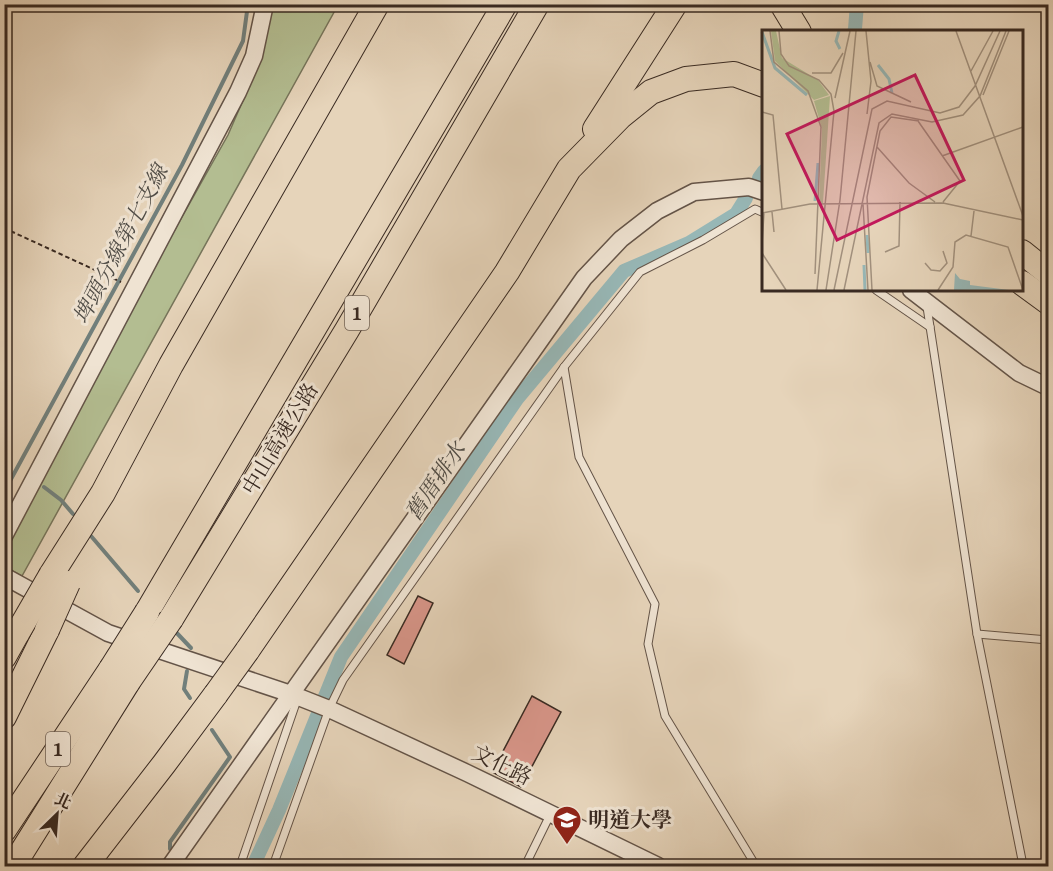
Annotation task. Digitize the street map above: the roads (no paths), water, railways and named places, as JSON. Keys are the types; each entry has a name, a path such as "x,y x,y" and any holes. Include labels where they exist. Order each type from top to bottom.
{"highway":[{"path":"4,657 18,632 59,579 171,365 377,4"},
{"name":"中山高速公路","path":"13,867 120,675 147,612 505,4"},
{"name":"中山高速公路","path":"4,830 120,675 171,619 353,320 537,4"},
{"path":"85,867 247,651 507,272 569,169 675,4"},
{"path":"782,4 798,30"},
{"path":"569,169 620,117 651,92 686,79 734,74 762,84"},
{"path":"1023,253 1048,273"},
{"path":"1023,284 1048,302"},
{"path":"4,717 47,630 59,579"},
{"path":"97,867 164,764"}],"street":[{"path":"4,536 238,92 254,56 265,4"},
{"path":"170,867 297,697 584,278 621,239 657,211 694,192 749,187 762,191"},
{"path":"912,291 1019,373 1048,387"},
{"path":"4,576 108,633 297,697"},
{"name":"文化路","path":"297,697 327,708 467,773 658,867"}],"lane":[{"path":"273,867 327,708 343,680 564,367 640,272 703,240 756,209 762,212"},
{"path":"877,291 930,327"},
{"path":"926,300 977,633 1023,865 1019,867"},
{"path":"564,367 579,457 655,604 648,644 665,716 756,867"},
{"path":"977,633 1048,640"},
{"path":"240,867 297,697"},
{"path":"525,867 550,814"}],"waterway":[{"name":"埤頭分線第七支線","path":"4,492 182,165 243,41 248,4"},
{"name":"舊厝排水","path":"855,30 857,4"},
{"name":"舊厝排水","path":"759,178 762,174"},
{"name":"舊厝排水","path":"253,866 279,810 341,657 517,399 624,271 689,243 736,214 746,198"},
{"path":"44,487 61,500 73,514"},
{"path":"91,536 138,591"},
{"path":"173,629 191,648"},
{"path":"187,671 184,689 190,698"},
{"path":"170,849 170,842 230,757 212,730"}],"place":[{"name":"明道大學","path":"567,846"}]}
